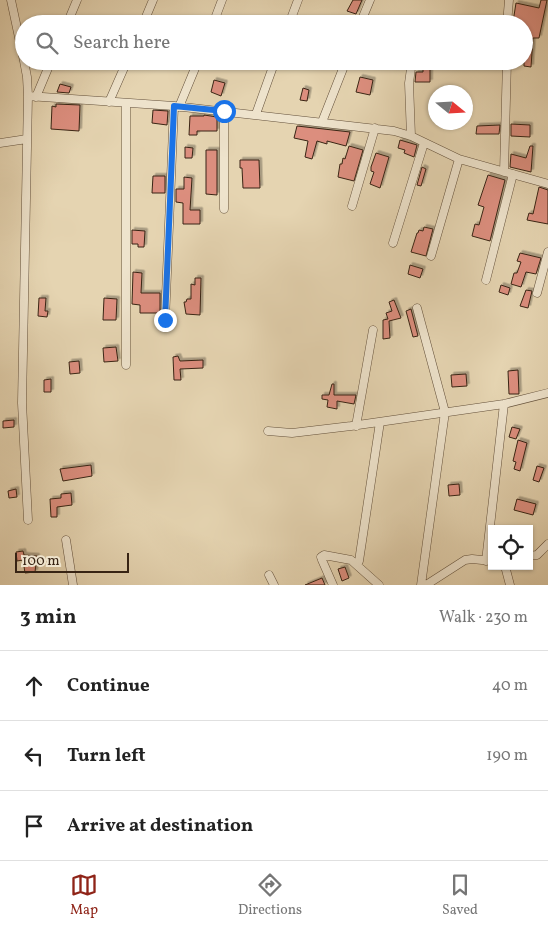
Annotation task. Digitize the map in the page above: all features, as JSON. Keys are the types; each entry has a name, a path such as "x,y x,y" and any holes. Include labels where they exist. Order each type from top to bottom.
{"street":[{"path":"11,0 15,19"},
{"path":"71,15 77,0"},
{"path":"147,15 153,0"},
{"path":"216,15 222,0"},
{"path":"292,15 298,0"},
{"path":"364,15 370,0"},
{"path":"508,15 509,0"},
{"path":"26,70 28,96 22,403 28,520"},
{"path":"36,97 47,70"},
{"path":"109,102 123,70"},
{"path":"165,320 177,106 194,70"},
{"path":"256,114 272,70"},
{"path":"322,122 342,70"},
{"path":"411,70 409,83 411,136"},
{"path":"504,172 507,70"},
{"path":"28,96 177,106 394,130 459,159 548,184"},
{"path":"126,103 126,365"},
{"path":"224,111 224,209"},
{"path":"352,206 375,128"},
{"path":"0,143 27,139"},
{"path":"393,243 424,143"},
{"path":"431,256 459,159"},
{"path":"486,280 513,174"},
{"path":"536,293 548,252"},
{"path":"417,308 445,412 421,585"},
{"path":"356,426 373,330"},
{"path":"268,431 292,433 356,426 504,404 548,393"},
{"path":"492,525 504,404"},
{"path":"360,561 380,422"},
{"path":"66,540 73,585"},
{"path":"533,555 548,544"},
{"path":"333,585 322,558 324,555 351,560 379,585"},
{"path":"426,585 465,560 488,561"},
{"path":"506,570 510,585"},
{"path":"269,575 274,585"}],"building":[{"path":"353,0 362,0 356,14 347,11"},
{"path":"541,0 547,0 539,38 533,38 533,15 514,15 516,3 539,8"},
{"path":"423,70 430,70 430,82 415,82 416,72 423,72"},
{"path":"360,77 373,80 370,95 356,92"},
{"path":"214,80 225,83 221,96 211,92"},
{"path":"60,84 71,87 69,93 57,92"},
{"path":"303,88 309,90 307,101 300,100"},
{"path":"56,104 80,105 79,131 51,129 52,106 56,107"},
{"path":"153,110 168,111 167,125 152,123"},
{"path":"204,115 217,117 217,131 197,131 197,135 189,135 190,116"},
{"path":"511,124 530,125 530,137 511,136"},
{"path":"500,125 499,134 476,134 477,126"},
{"path":"297,126 350,132 346,146 327,141 327,144 317,141 312,159 305,157 308,141 294,138"},
{"path":"400,140 417,145 414,157 404,153 405,150 398,148"},
{"path":"349,146 363,150 354,181 338,177 340,164 342,164 343,158 345,159"},
{"path":"530,146 533,146 531,172 510,167 511,154 526,158"},
{"path":"185,147 193,148 192,158 185,158"},
{"path":"206,150 217,150 217,195 206,194"},
{"path":"376,153 389,157 380,188 370,184 374,172 371,171 371,167"},
{"path":"240,160 259,160 260,188 243,188"},
{"path":"422,167 426,169 421,186 417,185"},
{"path":"488,175 505,180 490,241 472,236 475,224 479,225 484,207 478,205"},
{"path":"153,176 165,176 165,193 152,193"},
{"path":"184,177 192,178 190,210 200,210 200,224 183,224 183,203 176,202 176,189 184,189"},
{"path":"539,187 548,190 548,224 527,220 529,213 533,214"},
{"path":"424,227 433,229 426,256 411,252 417,233 419,230 423,231"},
{"path":"132,230 145,231 144,247 132,244"},
{"path":"520,253 541,258 536,274 526,272 521,287 511,284 514,273 517,273 521,262 517,261"},
{"path":"410,265 423,269 420,278 408,274"},
{"path":"133,272 142,273 141,293 160,293 160,313 140,313 140,305 132,304"},
{"path":"195,278 201,278 200,315 186,314 184,302 187,299 191,299 191,284 195,285"},
{"path":"501,285 510,288 508,295 499,292"},
{"path":"526,290 532,291 528,308 520,306"},
{"path":"39,298 46,298 45,311 48,311 47,317 38,316"},
{"path":"104,298 117,299 116,320 103,320"},
{"path":"394,300 401,318 389,321 390,338 383,339 383,320 388,319 386,313 392,311 389,302"},
{"path":"411,309 418,336 413,337 406,311"},
{"path":"116,347 118,361 104,362 103,348"},
{"path":"178,356 180,361 203,360 203,368 180,369 181,380 174,380 173,357"},
{"path":"79,361 80,373 70,374 69,362"},
{"path":"518,370 519,394 509,394 508,371"},
{"path":"466,374 467,386 452,387 451,375"},
{"path":"51,379 51,392 44,392 44,380"},
{"path":"332,384 334,384 334,395 356,395 354,404 337,401 337,409 327,407 328,400 322,399 322,395 329,395"},
{"path":"14,420 14,427 3,428 3,421"},
{"path":"512,427 520,429 516,439 509,437"},
{"path":"518,440 527,443 520,471 514,469 516,462 513,461"},
{"path":"91,465 92,476 63,481 60,469"},
{"path":"537,466 544,468 539,482 533,480"},
{"path":"459,484 460,495 449,496 448,485"},
{"path":"16,489 17,497 9,498 8,491"},
{"path":"71,493 72,505 57,507 57,517 51,517 50,499 61,498 61,494"},
{"path":"517,499 536,504 533,515 514,510"},
{"path":"23,551 24,555 37,556 35,572 25,573 23,560 17,561 16,552"},
{"path":"345,567 349,578 342,581 338,569"},
{"path":"322,578 325,585 305,585"}],"route":[{"path":"165,320 174,106 224,111"}]}
